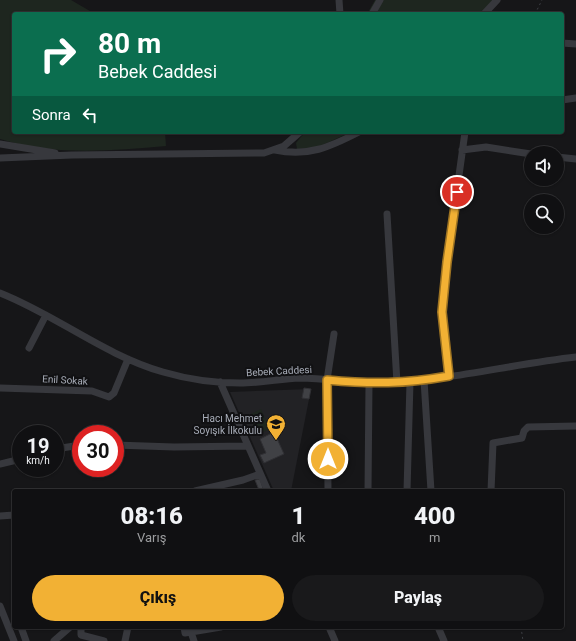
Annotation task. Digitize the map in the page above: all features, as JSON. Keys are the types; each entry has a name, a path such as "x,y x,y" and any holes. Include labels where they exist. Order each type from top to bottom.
{"street":[{"path":"339,0 340,12"},
{"path":"373,12 380,0"},
{"path":"486,12 497,0"},
{"path":"564,43 576,44"},
{"path":"564,100 576,98"},
{"path":"0,158 72,155 258,153 275,150 288,143 298,134"},
{"path":"275,150 298,154 310,152 355,134"},
{"path":"449,376 442,312 447,262 465,134"},
{"path":"0,144 72,155"},
{"path":"462,150 486,147 524,153"},
{"path":"564,158 576,159"},
{"path":"387,214 397,383"},
{"name":"Bebek Caddesi","path":"0,293 46,315 82,336 128,359 174,375 220,382 241,383 301,378 369,384 397,383 576,357"},
{"path":"29,348 46,315"},
{"path":"328,489 327,380 334,334"},
{"name":"Enil Sokak","path":"0,388 92,391 109,397 114,393 128,359"},
{"path":"424,380 431,489"},
{"path":"220,382 267,489"},
{"path":"407,489 410,382"},
{"path":"368,489 369,384"},
{"path":"491,489 493,443 522,438 525,430 528,428 576,426"},
{"path":"124,445 174,447 248,446"},
{"path":"0,464 12,461"},
{"path":"204,489 243,480 260,474"},
{"path":"0,516 12,515"},
{"path":"0,606 14,641"},
{"path":"22,629 26,641"},
{"path":"54,641 68,629"},
{"path":"81,629 81,635 104,641"},
{"path":"125,641 128,629"},
{"path":"184,629 185,633 204,629"},
{"path":"330,629 335,641"},
{"path":"439,629 444,641"},
{"path":"191,632 194,641"}],"path":[{"path":"536,12 542,0"},
{"path":"521,629 523,641"}],"shaded area":[{"path":"0,0 71,0 92,12 12,12 12,134 165,134 166,146 82,151 41,148 0,139"},
{"path":"375,0 494,0 482,12 368,12"},
{"path":"303,134 347,134 318,147 297,149 296,143"},
{"name":"Hacı Mehmet Soyışık İlkokulu","path":"311,389 291,489 273,489 230,392"},
{"path":"261,409 270,429 257,435 249,415"}],"building":[{"path":"304,388 311,389 309,399 302,398"},
{"path":"274,432 284,454 264,463 260,455 266,453 260,439"},
{"path":"260,479 263,488 259,489 255,480"}],"place":[{"name":"Hacı Mehmet Soyışık İlkokulu","path":"276,441"}],"route":[{"path":"328,459 327,380 386,384 449,376 442,312 447,262 457,192"}]}
